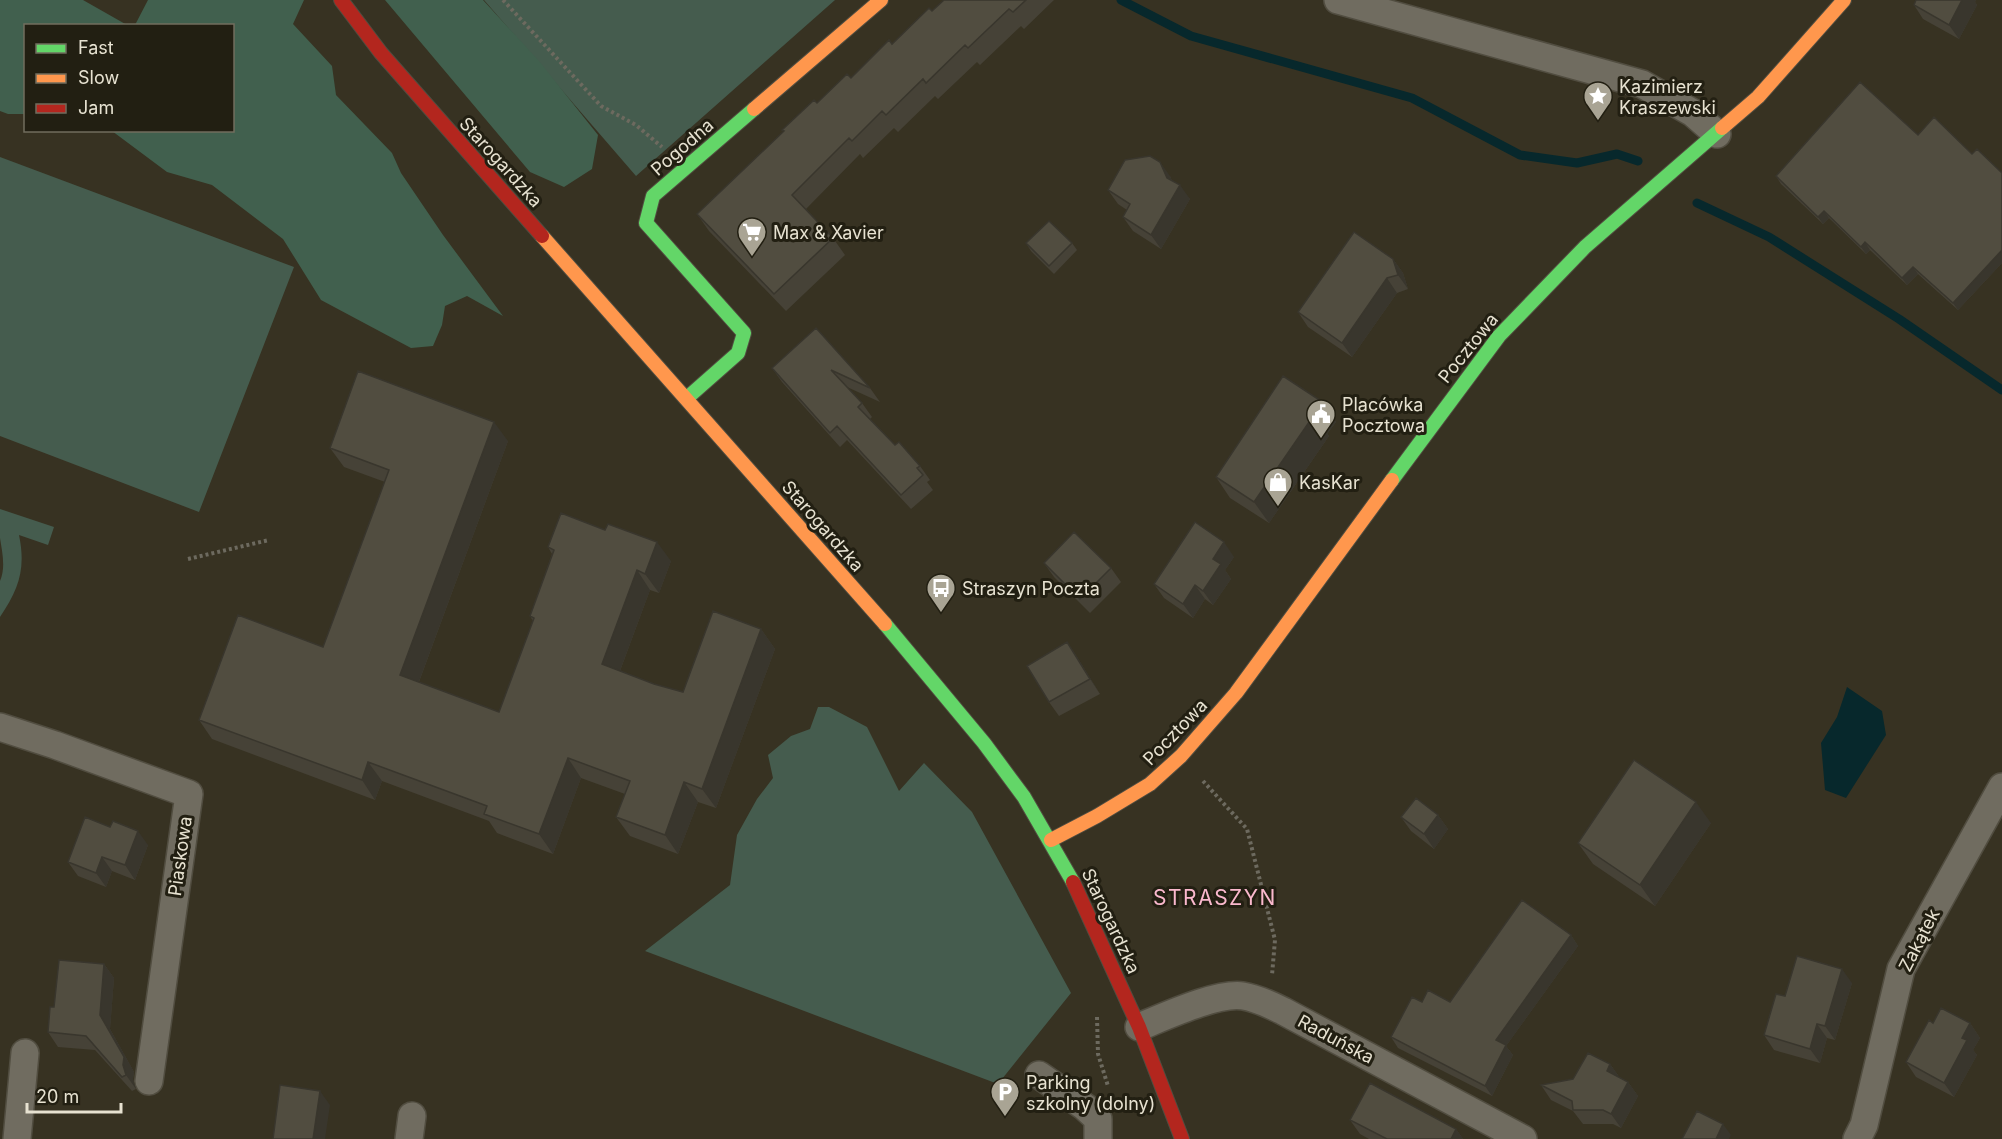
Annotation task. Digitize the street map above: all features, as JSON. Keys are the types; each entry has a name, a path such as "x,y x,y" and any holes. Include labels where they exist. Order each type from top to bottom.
{"street":[{"name":"Starogardzka","path":"340,0 381,53 687,398 931,678 1024,797 1051,840 1080,894 1139,1027 1182,1139"},
{"name":"Pogodna","path":"687,398 738,353 744,333 646,223 653,196 881,0"},
{"path":"1338,0 1642,84 1693,113 1717,134"},
{"name":"Pocztowa","path":"1051,840 1150,784 1181,756 1236,693 1462,383 1499,336 1585,247 1758,97 1844,0"},
{"name":"Piaskowa","path":"0,727 189,794 149,1082"},
{"name":"Zakątek","path":"1857,1139 1864,1125 1901,969 2002,787"},
{"name":"Raduńska","path":"1139,1027 1193,1006 1230,996 1244,996 1283,1011 1523,1139"},
{"path":"17,1139 25,1053"},
{"path":"1039,1075 1085,1107 1098,1119 1098,1139"}],"path":[{"path":"503,0 601,106 636,125 657,141 683,170"},
{"path":"188,559 269,540"},
{"path":"1201,779 1246,829 1275,940 1272,980"},
{"path":"1097,1008 1098,1054 1110,1090"}],"green space":[{"path":"0,0 83,0 125,24 24,24 24,114 8,114 0,111"},
{"path":"148,0 304,0 293,24 332,66 336,95 392,153 401,173 443,235 503,316 467,296 445,306 442,325 433,346 411,348 321,300 283,239 212,185 167,172 113,132 234,132 234,24 136,24"},
{"path":"385,0 483,0 539,61 598,135 592,169 564,187 530,172"},
{"path":"484,0 835,0 636,176"},
{"path":"0,157 294,267 199,512 0,436"},
{"path":"0,509 54,527 48,545 19,535 22,558 19,578 12,597 0,617 0,581 3,565"},
{"path":"818,707 829,707 867,727 899,791 924,763 972,812 1071,993 998,1084 645,951 730,885 737,835 757,799 773,778 768,755 791,736 810,729"}],"water":[{"path":"1847,687 1882,711 1886,735 1846,798 1825,790 1821,743 1837,717"}],"building":[{"path":"944,0 1026,0 1013,12 1009,9 968,48 965,45 926,83 923,79 886,115 882,111 852,141 849,138 792,195 833,238 774,294 697,214 814,100 817,103 847,74 851,78 889,40 892,44 929,8 932,11"},
{"path":"1916,0 1962,0 1949,25 1914,5"},
{"path":"1860,82 1918,135 1934,117 1972,154 1977,149 2002,173 2002,250 1953,303 1913,267 1902,278 1865,242 1861,247 1824,211 1818,217 1776,176"},
{"path":"1150,156 1160,162 1167,178 1180,185 1151,235 1123,217 1130,204 1108,190 1125,160"},
{"path":"1049,221 1072,243 1049,266 1026,243"},
{"path":"1354,232 1393,259 1398,275 1387,278 1342,343 1298,312"},
{"path":"816,328 870,388 831,370 862,403 858,407 895,445 899,442 920,466 917,468 923,475 901,495 837,426 830,433 772,368"},
{"path":"358,371 494,422 400,675 499,712 534,618 530,616 554,550 548,547 561,513 605,530 608,524 657,542 645,574 637,570 602,664 654,684 683,692 713,611 761,629 702,789 684,782 665,835 616,817 630,781 568,758 539,834 484,814 487,806 368,762 362,780 199,720 238,615 323,647 389,470 330,448"},
{"path":"1283,376 1321,401 1312,414 1314,415 1254,502 1216,477"},
{"path":"1195,522 1224,542 1213,559 1221,564 1203,591 1195,585 1183,604 1154,584"},
{"path":"1074,532 1111,568 1080,599 1044,563"},
{"path":"1067,642 1090,679 1049,702 1027,666"},
{"path":"1634,760 1696,802 1640,885 1578,843"},
{"path":"1416,798 1438,815 1424,834 1401,817"},
{"path":"85,817 110,827 113,821 138,831 125,865 102,857 96,873 68,862"},
{"path":"1522,900 1571,935 1496,1040 1506,1045 1485,1086 1391,1037 1412,997 1422,1002 1428,990 1450,1002"},
{"path":"1797,956 1842,969 1825,1026 1817,1024 1810,1049 1764,1035 1776,994 1785,996"},
{"path":"59,960 104,964 100,1015 124,1057 123,1065 126,1075 122,1077 86,1036 48,1032 50,1007 54,1007"},
{"path":"1941,1008 1970,1023 1962,1038 1967,1040 1944,1083 1906,1062 1929,1020 1933,1023"},
{"path":"1588,1053 1610,1064 1607,1071 1628,1082 1611,1114 1603,1110 1573,1110 1572,1101 1541,1085 1573,1079"},
{"path":"1370,1083 1456,1129 1451,1139 1387,1139 1350,1120"},
{"path":"280,1085 320,1091 313,1139 273,1139"},
{"path":"1697,1111 1723,1124 1716,1139 1682,1139"}],"waterway":[{"path":"1121,0 1191,36 1412,98 1520,155 1577,163 1617,154 1638,161"},
{"path":"1697,203 1769,237 1899,319 2002,390"}],"traffic: fast":[{"path":"687,398 738,353 744,333 646,223 653,196 754,109"},
{"path":"1392,480 1499,336 1585,247 1722,128"},
{"path":"885,624 984,743 1024,797 1073,882"}],"traffic: slow":[{"path":"754,109 881,0"},
{"path":"1722,128 1758,97 1844,0"},
{"path":"542,236 885,624"},
{"path":"1051,840 1150,784 1181,756 1236,693 1392,480"}],"traffic: jam":[{"path":"341,0 381,53 542,236"},
{"path":"1073,882 1139,1027 1182,1139"}],"place":[{"name":"Kazimierz Kraszewski","path":"1598,122"},
{"name":"Max & Xavier","path":"752,258"},
{"name":"Placówka Pocztowa","path":"1321,440"},
{"name":"KasKar","path":"1278,508"},
{"name":"Straszyn Poczta","path":"941,614"},
{"name":"Parking szkolny (dolny)","path":"1005,1118"}],"district":[{"name":"STRASZYN","path":"1215,897"}]}
